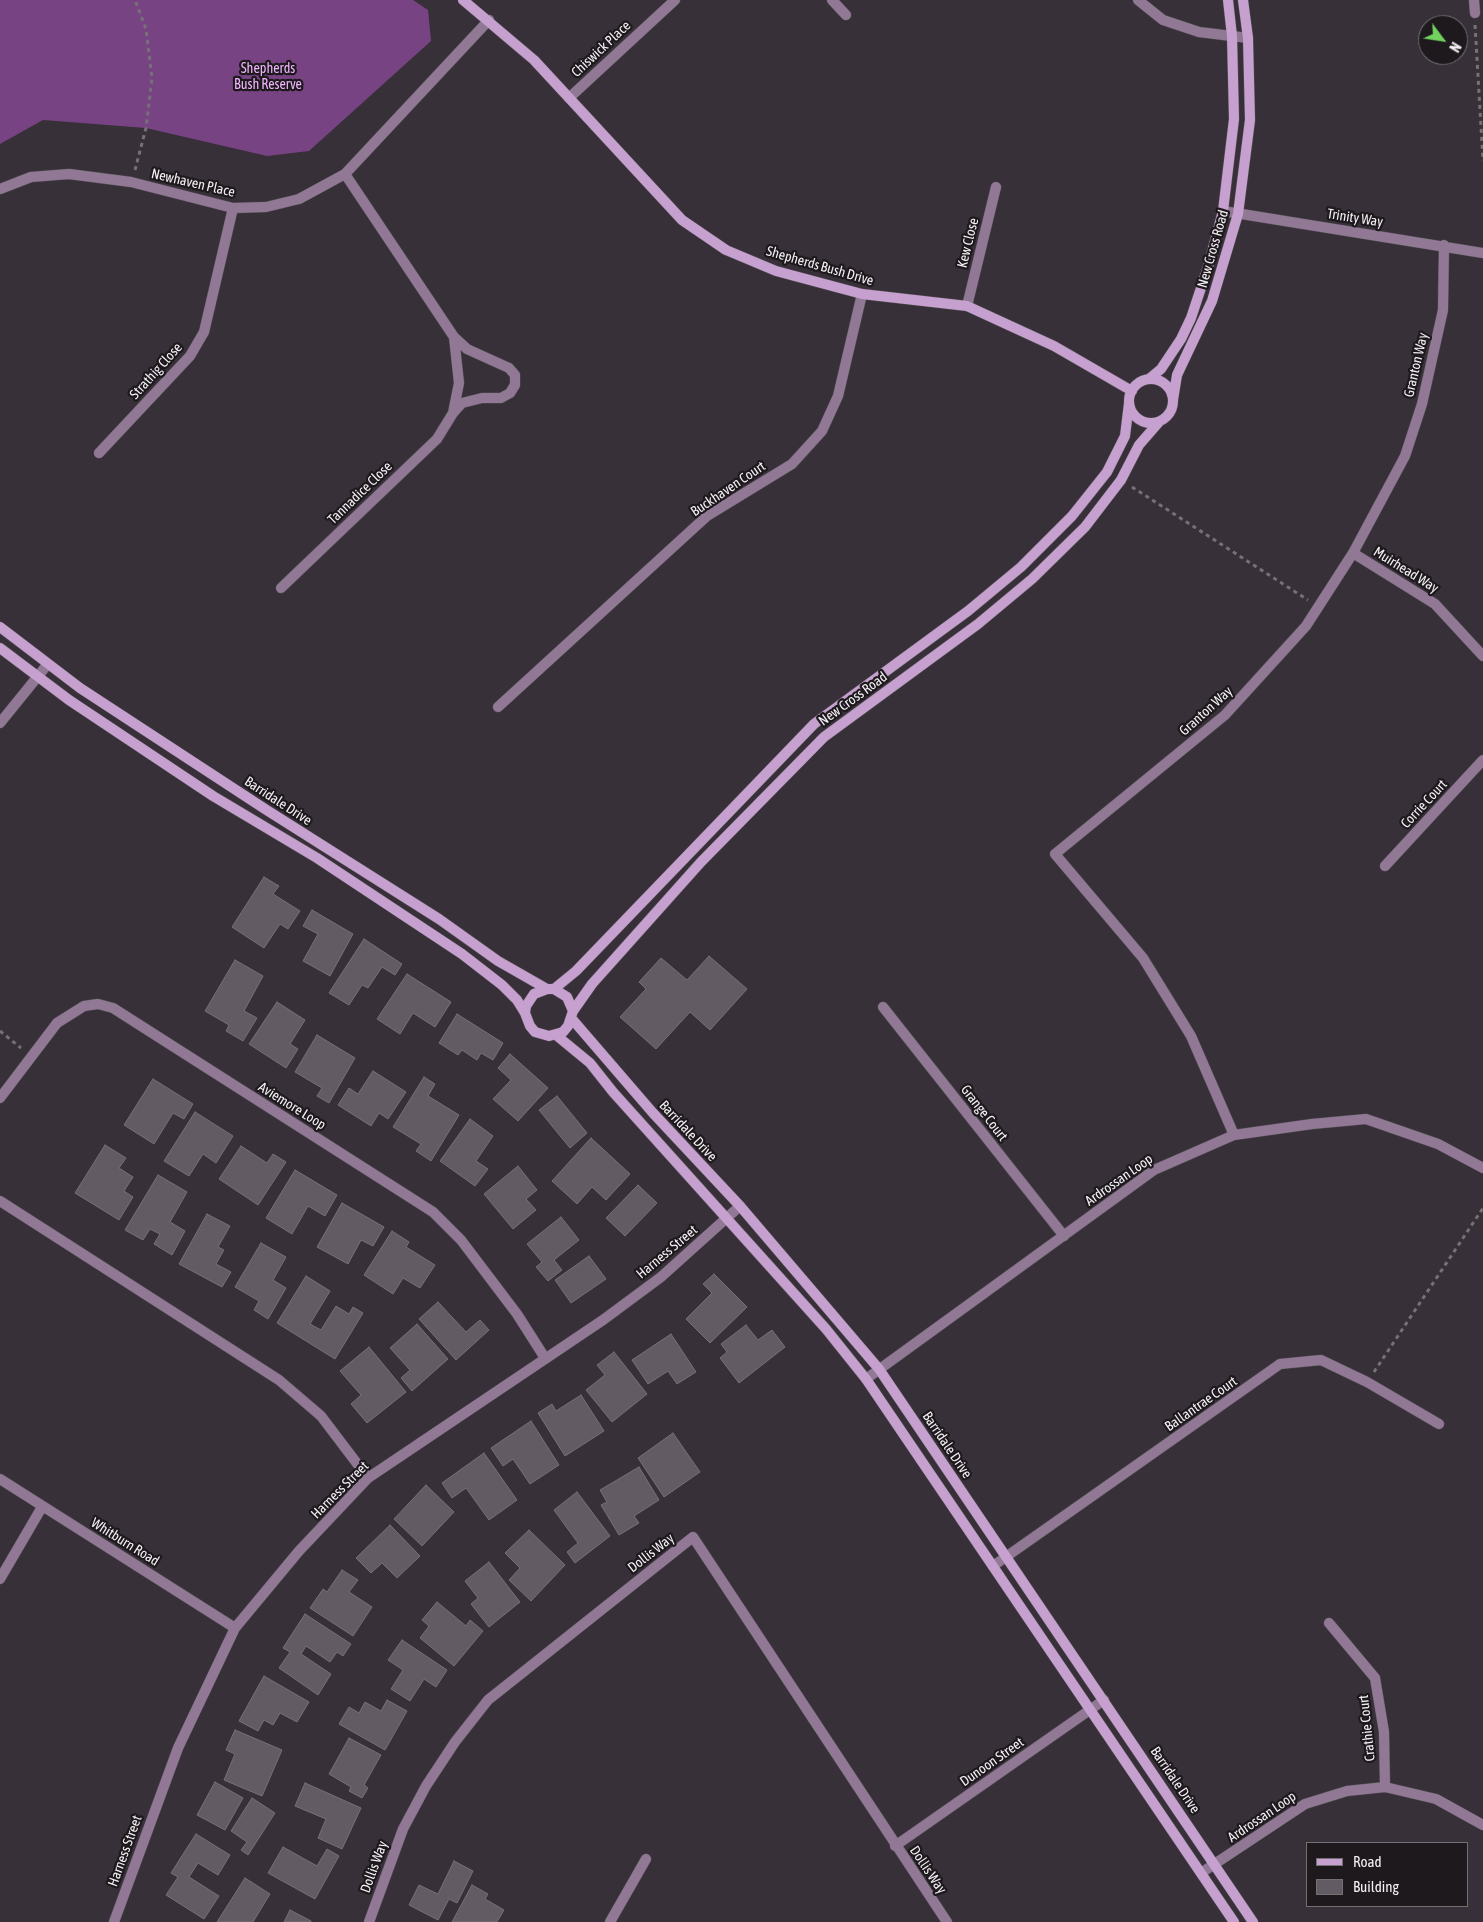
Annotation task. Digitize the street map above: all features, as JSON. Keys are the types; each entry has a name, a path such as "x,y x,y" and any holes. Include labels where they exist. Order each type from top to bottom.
{"street":[{"name":"Shepherds Bush Drive","path":"463,0 489,20 534,60 682,220 726,250 776,271 862,294 967,306 1054,346 1132,391"},
{"name":"Chiswick Place","path":"569,98 675,0"},
{"path":"832,0 846,15"},
{"path":"1138,0 1164,20 1199,32 1248,38"},
{"name":"New Cross Road","path":"1149,379 1161,369 1181,339 1192,318 1223,211 1234,119 1232,36 1228,0"},
{"name":"New Cross Road","path":"1173,400 1177,375 1212,301 1238,214 1250,120 1248,38 1243,0"},
{"path":"1474,0 1475,12"},
{"name":"Newhaven Place","path":"0,189 31,177 69,174 131,182 233,208 266,207 299,199 345,174 489,20"},
{"name":"Tannadice Close","path":"281,588 437,438 452,413 462,403 482,398 501,398 510,393 515,385 516,375 510,368 467,349 454,337 345,174"},
{"name":"Kew Close","path":"967,306 996,186"},
{"name":"Strathig Close","path":"99,453 190,356 204,332 233,208"},
{"name":"Trinity Way","path":"1223,211 1444,245 1483,253"},
{"name":"Granton Way","path":"1234,1135 1191,1036 1143,958 1055,854 1225,715 1306,626 1317,606 1353,553 1405,456 1422,404 1443,310 1444,245"},
{"name":"Buckhaven Court","path":"498,706 707,516 792,464 822,431 838,396 862,294"},
{"name":"Tannadice Close","path":"452,413 459,383 454,337"},
{"path":"1149,379 1162,382 1171,393 1173,400 1169,413 1158,422 1152,423 1139,420 1134,415 1129,404 1132,391 1136,386 1149,379"},
{"name":"New Cross Road","path":"550,989 576,970 814,724 968,610 1021,567 1072,516 1107,472 1125,436 1129,404"},
{"name":"New Cross Road","path":"572,1015 592,984 701,862 824,736 978,624 1032,579 1085,527 1121,480 1138,445 1158,422"},
{"name":"Muirhead Way","path":"1353,553 1435,604 1483,656"},
{"name":"Barridale Drive","path":"0,627 47,665 265,809 439,919 498,961 550,989"},
{"name":"Barridale Drive","path":"0,648 38,678 213,796 317,858 430,931 502,985 525,1013"},
{"path":"0,723 47,665"},
{"name":"Corrie Court","path":"1385,866 1483,760"},
{"path":"550,989 567,997 572,1015 568,1026 556,1035 549,1036 535,1032 526,1020 525,1013 526,1006 534,994 550,989"},
{"name":"Aviemore Loop","path":"0,1098 57,1023 84,1006 98,1004 113,1008 433,1212 461,1240 517,1314 545,1358"},
{"name":"Grange Court","path":"883,1007 1064,1236"},
{"name":"Barridale Drive","path":"572,1015 653,1113 740,1206 879,1369 1253,1922"},
{"name":"Barridale Drive","path":"556,1035 590,1063 631,1112 728,1217 826,1329 866,1379 1234,1922"},
{"name":"Ardrossan Loop","path":"866,1379 1154,1170 1234,1135 1312,1124 1366,1119 1438,1144 1483,1168"},
{"path":"0,1202 279,1380 321,1416 368,1478"},
{"name":"Harness Street","path":"117,1921 178,1748 235,1628 300,1551 368,1478 603,1320 661,1277 740,1206"},
{"name":"Ballantrae Court","path":"993,1566 1280,1364 1321,1360 1367,1382 1439,1424"},
{"name":"Whitburn Road","path":"0,1479 235,1628"},
{"path":"0,1579 42,1506"},
{"name":"Dollis Way","path":"369,1922 407,1820 455,1742 488,1700 693,1537 894,1846 947,1922"},
{"name":"Crathie Court","path":"1330,1623 1375,1678 1384,1732 1384,1786"},
{"name":"Dunoon Street","path":"894,1846 1104,1700"},
{"name":"Ardrossan Loop","path":"1201,1873 1305,1804 1347,1791 1384,1786 1436,1799 1483,1825"},
{"path":"610,1922 646,1859"}],"path":[{"path":"131,182 146,128 152,78 146,29 135,0"},
{"path":"1475,12 1483,161"},
{"path":"1121,480 1317,606"},
{"path":"0,1031 32,1057"},
{"path":"1367,1382 1483,1208"}],"green space":[{"name":"Shepherds Bush Reserve","path":"0,0 413,0 428,10 431,41 309,151 267,156 146,128 43,120 0,144"}],"building":[{"path":"264,877 279,886 273,894 300,911 288,929 280,924 264,948 232,927"},
{"path":"312,910 353,934 330,976 303,961 318,934 303,926"},
{"path":"364,939 402,964 395,975 382,967 368,988 362,985 349,1005 329,993"},
{"path":"709,956 747,989 710,1030 690,1012 656,1049 620,1017 646,989 639,982 661,958 687,980"},
{"path":"235,960 263,976 244,1011 257,1018 243,1041 226,1031 229,1025 205,1011"},
{"path":"407,974 451,1002 435,1027 413,1013 400,1034 377,1019"},
{"path":"277,1002 305,1020 290,1044 298,1049 286,1068 249,1044"},
{"path":"457,1014 503,1043 493,1060 481,1053 477,1060 462,1050 458,1055 439,1043"},
{"path":"317,1035 355,1058 329,1103 317,1096 322,1088 295,1072"},
{"path":"510,1054 548,1088 518,1121 493,1099 511,1080 498,1068"},
{"path":"373,1071 406,1092 388,1119 379,1113 371,1126 338,1105 349,1088 358,1094"},
{"path":"424,1077 435,1084 428,1096 459,1115 431,1161 416,1151 421,1144 393,1127"},
{"path":"153,1079 193,1104 184,1119 173,1113 154,1144 124,1125"},
{"path":"557,1096 587,1133 570,1148 539,1110"},
{"path":"195,1112 233,1136 216,1163 203,1154 189,1176 164,1161"},
{"path":"470,1119 493,1136 476,1161 488,1169 475,1186 440,1161"},
{"path":"591,1138 630,1174 606,1200 592,1187 577,1204 552,1181"},
{"path":"105,1145 126,1158 119,1168 133,1177 124,1191 133,1197 119,1220 75,1193"},
{"path":"241,1146 267,1163 273,1154 286,1162 258,1205 219,1179"},
{"path":"518,1166 537,1190 526,1199 536,1210 513,1229 484,1194"},
{"path":"295,1170 337,1195 325,1216 308,1206 292,1234 266,1218"},
{"path":"158,1175 187,1192 170,1222 185,1231 172,1255 154,1244 160,1234 150,1229 143,1240 125,1230"},
{"path":"638,1185 657,1203 625,1236 606,1218"},
{"path":"342,1203 384,1227 373,1246 361,1240 348,1264 317,1247"},
{"path":"207,1214 230,1226 218,1247 224,1250 216,1264 231,1272 222,1287 179,1264"},
{"path":"561,1217 579,1240 554,1260 562,1270 548,1281 536,1267 542,1262 527,1244"},
{"path":"392,1231 409,1242 406,1247 435,1265 420,1288 403,1278 393,1294 364,1275"},
{"path":"261,1243 286,1257 273,1280 286,1288 268,1319 254,1310 259,1301 235,1287"},
{"path":"589,1256 606,1279 571,1303 555,1280"},
{"path":"714,1274 747,1307 710,1343 686,1319 712,1293 703,1284"},
{"path":"306,1276 330,1291 310,1324 321,1330 336,1306 349,1314 353,1307 363,1313 335,1359 277,1323"},
{"path":"438,1302 466,1332 480,1320 489,1330 456,1360 419,1319"},
{"path":"417,1324 448,1359 412,1391 401,1378 410,1370 390,1348"},
{"path":"746,1325 758,1340 772,1330 785,1347 739,1383 720,1358 727,1352 721,1344"},
{"path":"671,1334 696,1372 677,1384 668,1371 648,1384 632,1360"},
{"path":"369,1347 406,1392 367,1423 351,1404 361,1395 340,1371"},
{"path":"614,1352 647,1394 612,1422 586,1390 605,1375 597,1365"},
{"path":"581,1395 604,1431 565,1456 538,1413 552,1404 556,1411"},
{"path":"531,1421 559,1465 530,1484 513,1459 503,1466 491,1448"},
{"path":"673,1433 700,1472 664,1497 638,1458"},
{"path":"484,1453 517,1500 489,1520 466,1488 452,1498 442,1483"},
{"path":"639,1467 659,1500 634,1516 639,1523 619,1535 601,1505 607,1502 600,1490"},
{"path":"426,1485 454,1512 422,1546 394,1519"},
{"path":"577,1492 610,1536 575,1563 567,1552 578,1543 554,1510"},
{"path":"390,1525 420,1556 397,1578 382,1563 371,1573 356,1558"},
{"path":"529,1530 565,1565 531,1601 509,1580 520,1568 505,1553"},
{"path":"489,1562 520,1602 489,1627 471,1604 478,1598 465,1581"},
{"path":"342,1570 358,1580 349,1592 372,1607 353,1636 310,1608 323,1589 327,1592"},
{"path":"437,1602 466,1626 470,1620 483,1631 454,1666 420,1638 429,1626 422,1620"},
{"path":"305,1614 351,1644 343,1656 337,1652 330,1662 306,1646 301,1654 331,1674 318,1695 279,1668 290,1652 283,1648"},
{"path":"402,1640 447,1670 436,1687 424,1679 410,1701 391,1689 403,1670 388,1660"},
{"path":"264,1676 309,1702 297,1722 280,1713 273,1725 264,1720 258,1731 239,1721"},
{"path":"387,1700 407,1711 385,1750 339,1724 349,1707 359,1713 365,1702 381,1711"},
{"path":"235,1730 282,1750 262,1796 224,1780 235,1754 226,1750"},
{"path":"349,1738 381,1755 364,1785 368,1788 362,1798 349,1791 351,1787 329,1774"},
{"path":"215,1782 243,1798 225,1830 197,1815"},
{"path":"305,1783 361,1808 342,1849 318,1838 326,1819 295,1806"},
{"path":"252,1798 275,1813 248,1855 241,1850 247,1842 231,1831"},
{"path":"196,1834 230,1855 218,1875 198,1863 189,1877 219,1896 204,1919 166,1895 178,1877 171,1873"},
{"path":"283,1847 317,1866 327,1849 339,1856 315,1899 268,1873"},
{"path":"454,1861 473,1871 457,1903 449,1899 438,1920 409,1905 419,1885 438,1894"},
{"path":"245,1878 270,1894 253,1922 217,1922"},
{"path":"472,1885 488,1894 485,1899 504,1910 497,1922 452,1922"},
{"path":"290,1910 311,1921 311,1922 284,1922"}]}
